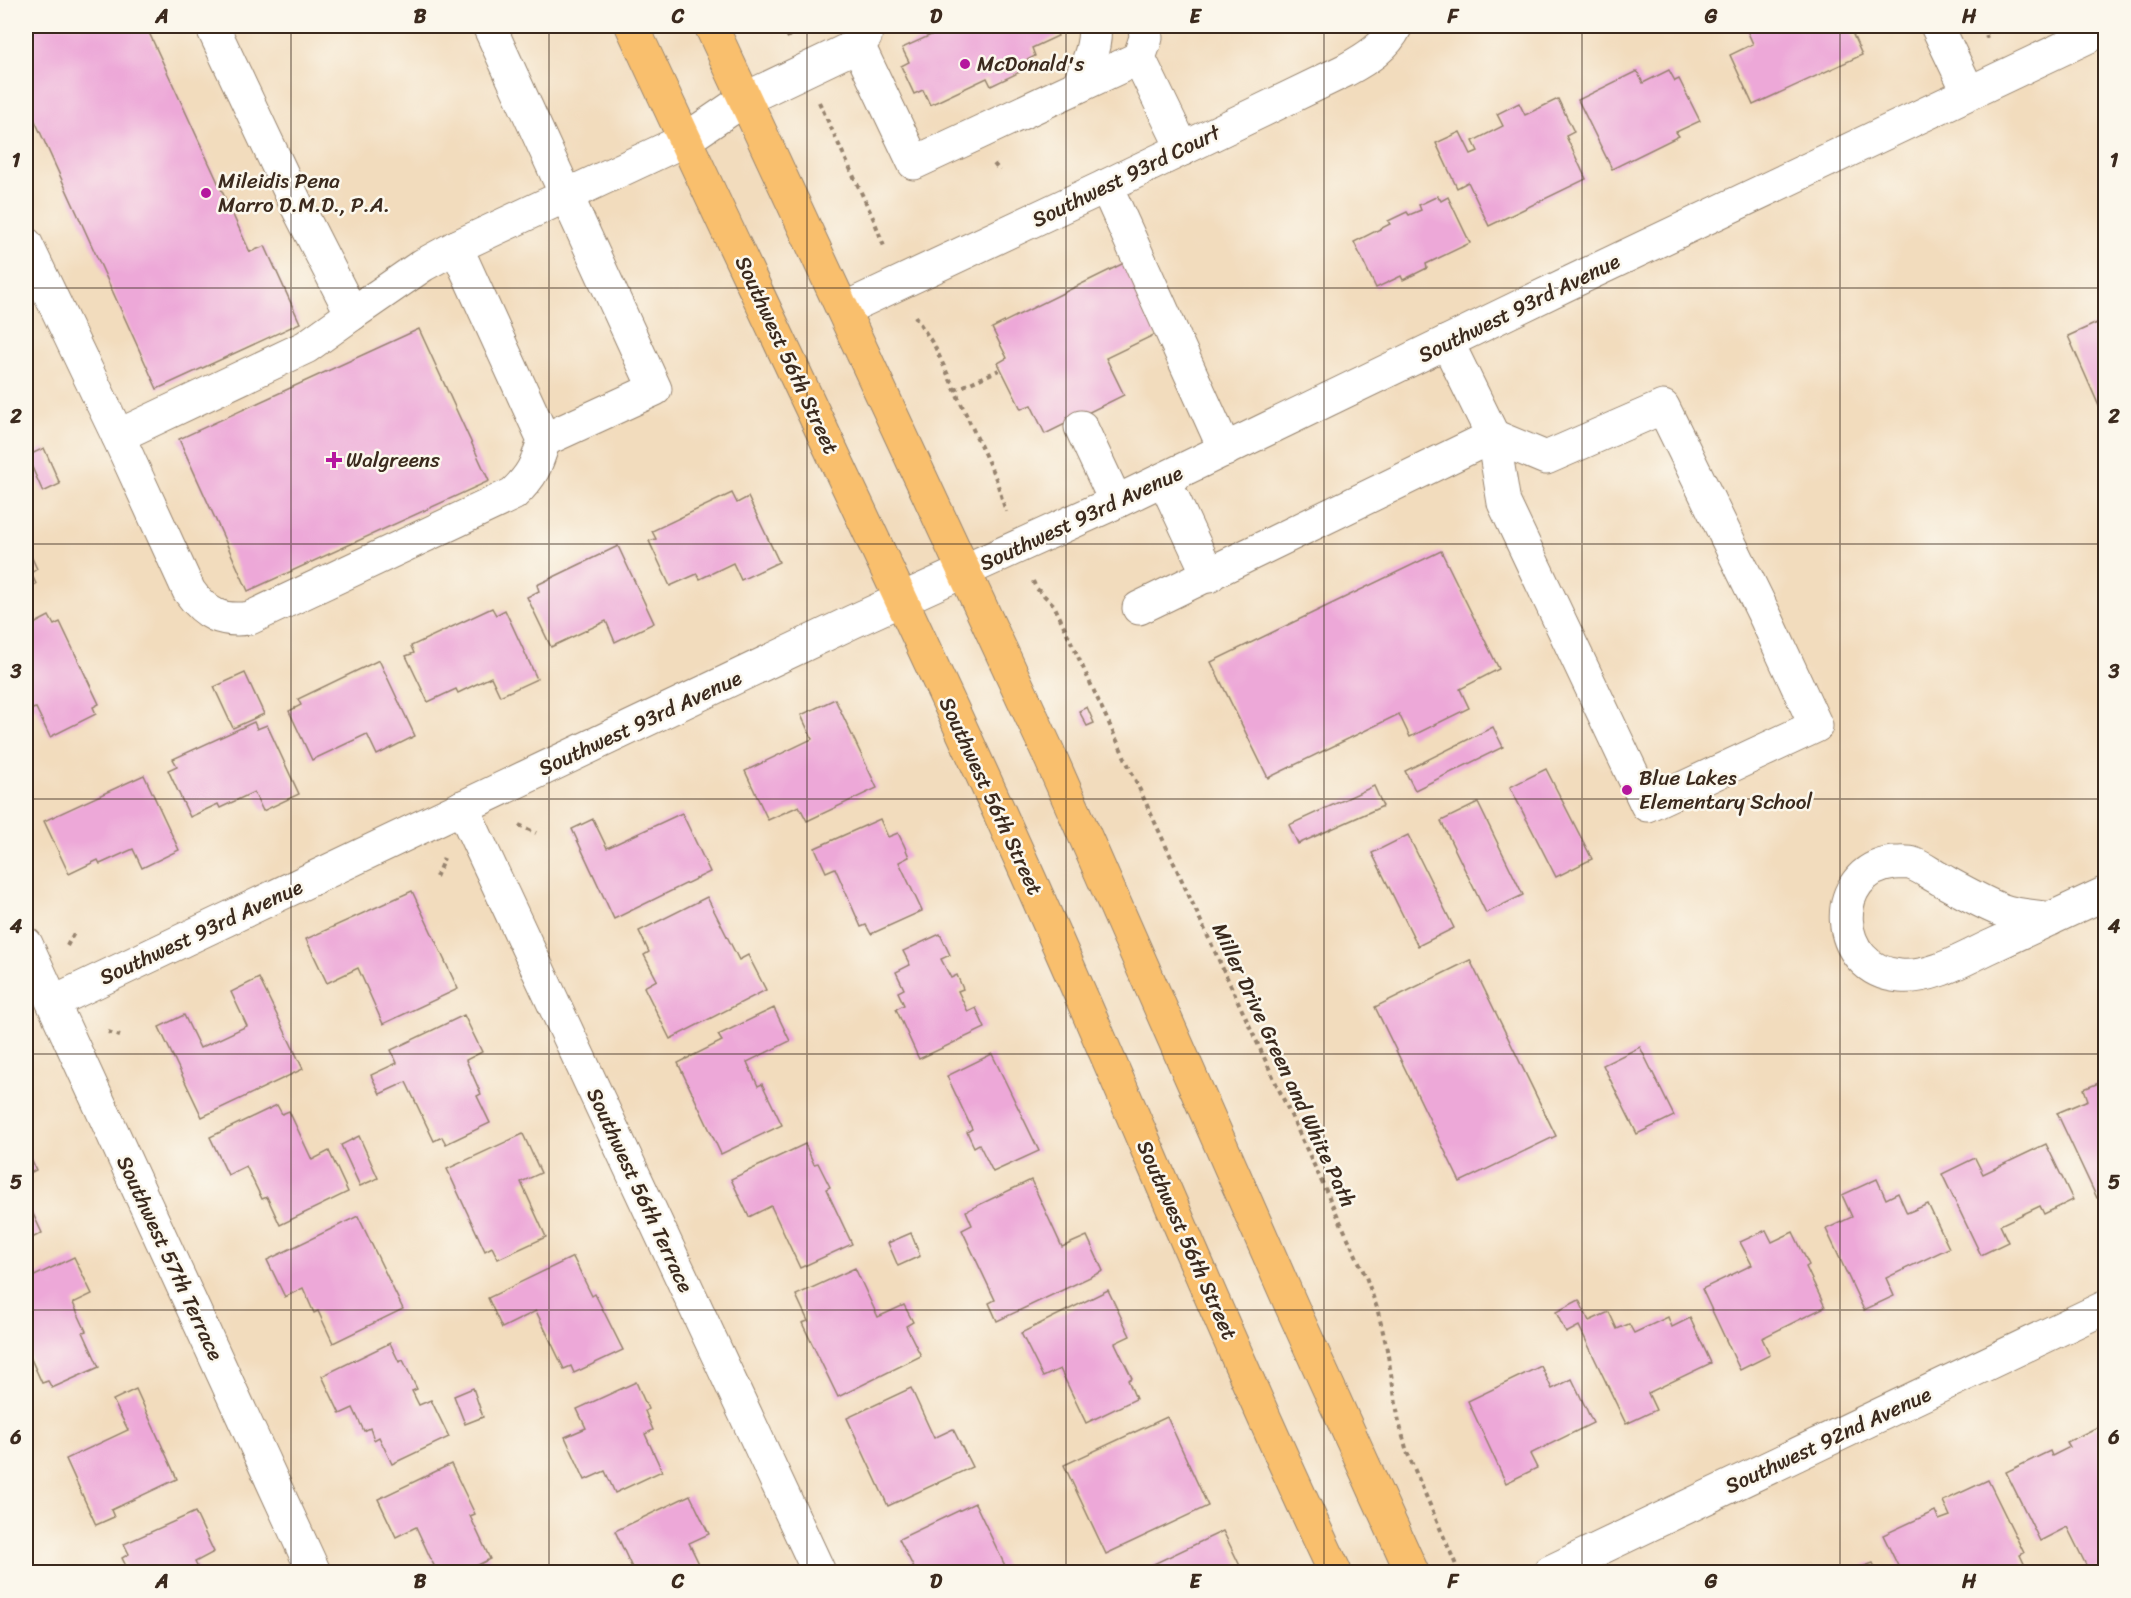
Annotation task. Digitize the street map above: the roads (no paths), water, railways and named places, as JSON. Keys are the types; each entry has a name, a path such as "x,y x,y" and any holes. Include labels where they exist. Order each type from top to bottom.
{"main road":[{"name":"Southwest 56th Street","path":"632,26 902,601 1030,880 1252,1389 1335,1572"},
{"path":"711,26 1048,752 1292,1307 1412,1572"}],"street":[{"path":"212,26 297,206 352,314"},
{"path":"489,26 655,389 544,440"},
{"path":"1078,86 1090,56 1095,34 1094,26"},
{"path":"1078,86 1121,46 1126,26"},
{"path":"1145,26 1146,38 1139,58 1183,148"},
{"name":"Southwest 93rd Court","path":"844,309 1106,186 1366,59 1383,45 1396,26"},
{"path":"1937,26 1969,93"},
{"name":"Southwest 93rd Avenue","path":"53,1002 854,621 1116,502 2106,28"},
{"path":"118,436 306,347 423,265 456,247 685,140 745,99 804,70 868,33 914,163 1139,58"},
{"path":"1106,186 1225,450"},
{"path":"26,244 189,591 199,606 215,616 234,620 250,618 513,494 528,481 537,465 544,440 456,247"},
{"path":"1139,608 1209,576 1493,436 1546,458 1663,407 1816,726 1647,805 1504,503 1493,436 1447,342"},
{"path":"1081,427 1116,502"},
{"path":"1164,479 1209,576"},
{"name":"Southwest 56th Terrace","path":"462,807 819,1572"},
{"path":"2050,919 2004,911 1912,864 1893,863 1875,869 1860,880 1850,896 1845,914 1847,933 1854,950 1867,964 1883,973 1902,976 1935,972 2050,919 2106,893"},
{"name":"Southwest 57th Terrace","path":"26,944 314,1572"},
{"name":"Southwest 92nd Avenue","path":"1550,1572 2106,1307"}],"place":[{"name":"McDonald's","path":"965,64"},
{"name":"Mileidis Pena Marro D.M.D., P.A.","path":"206,193"},
{"name":"Walgreens","path":"334,460"},
{"name":"Blue Lakes Elementary School","path":"1627,790"}]}
